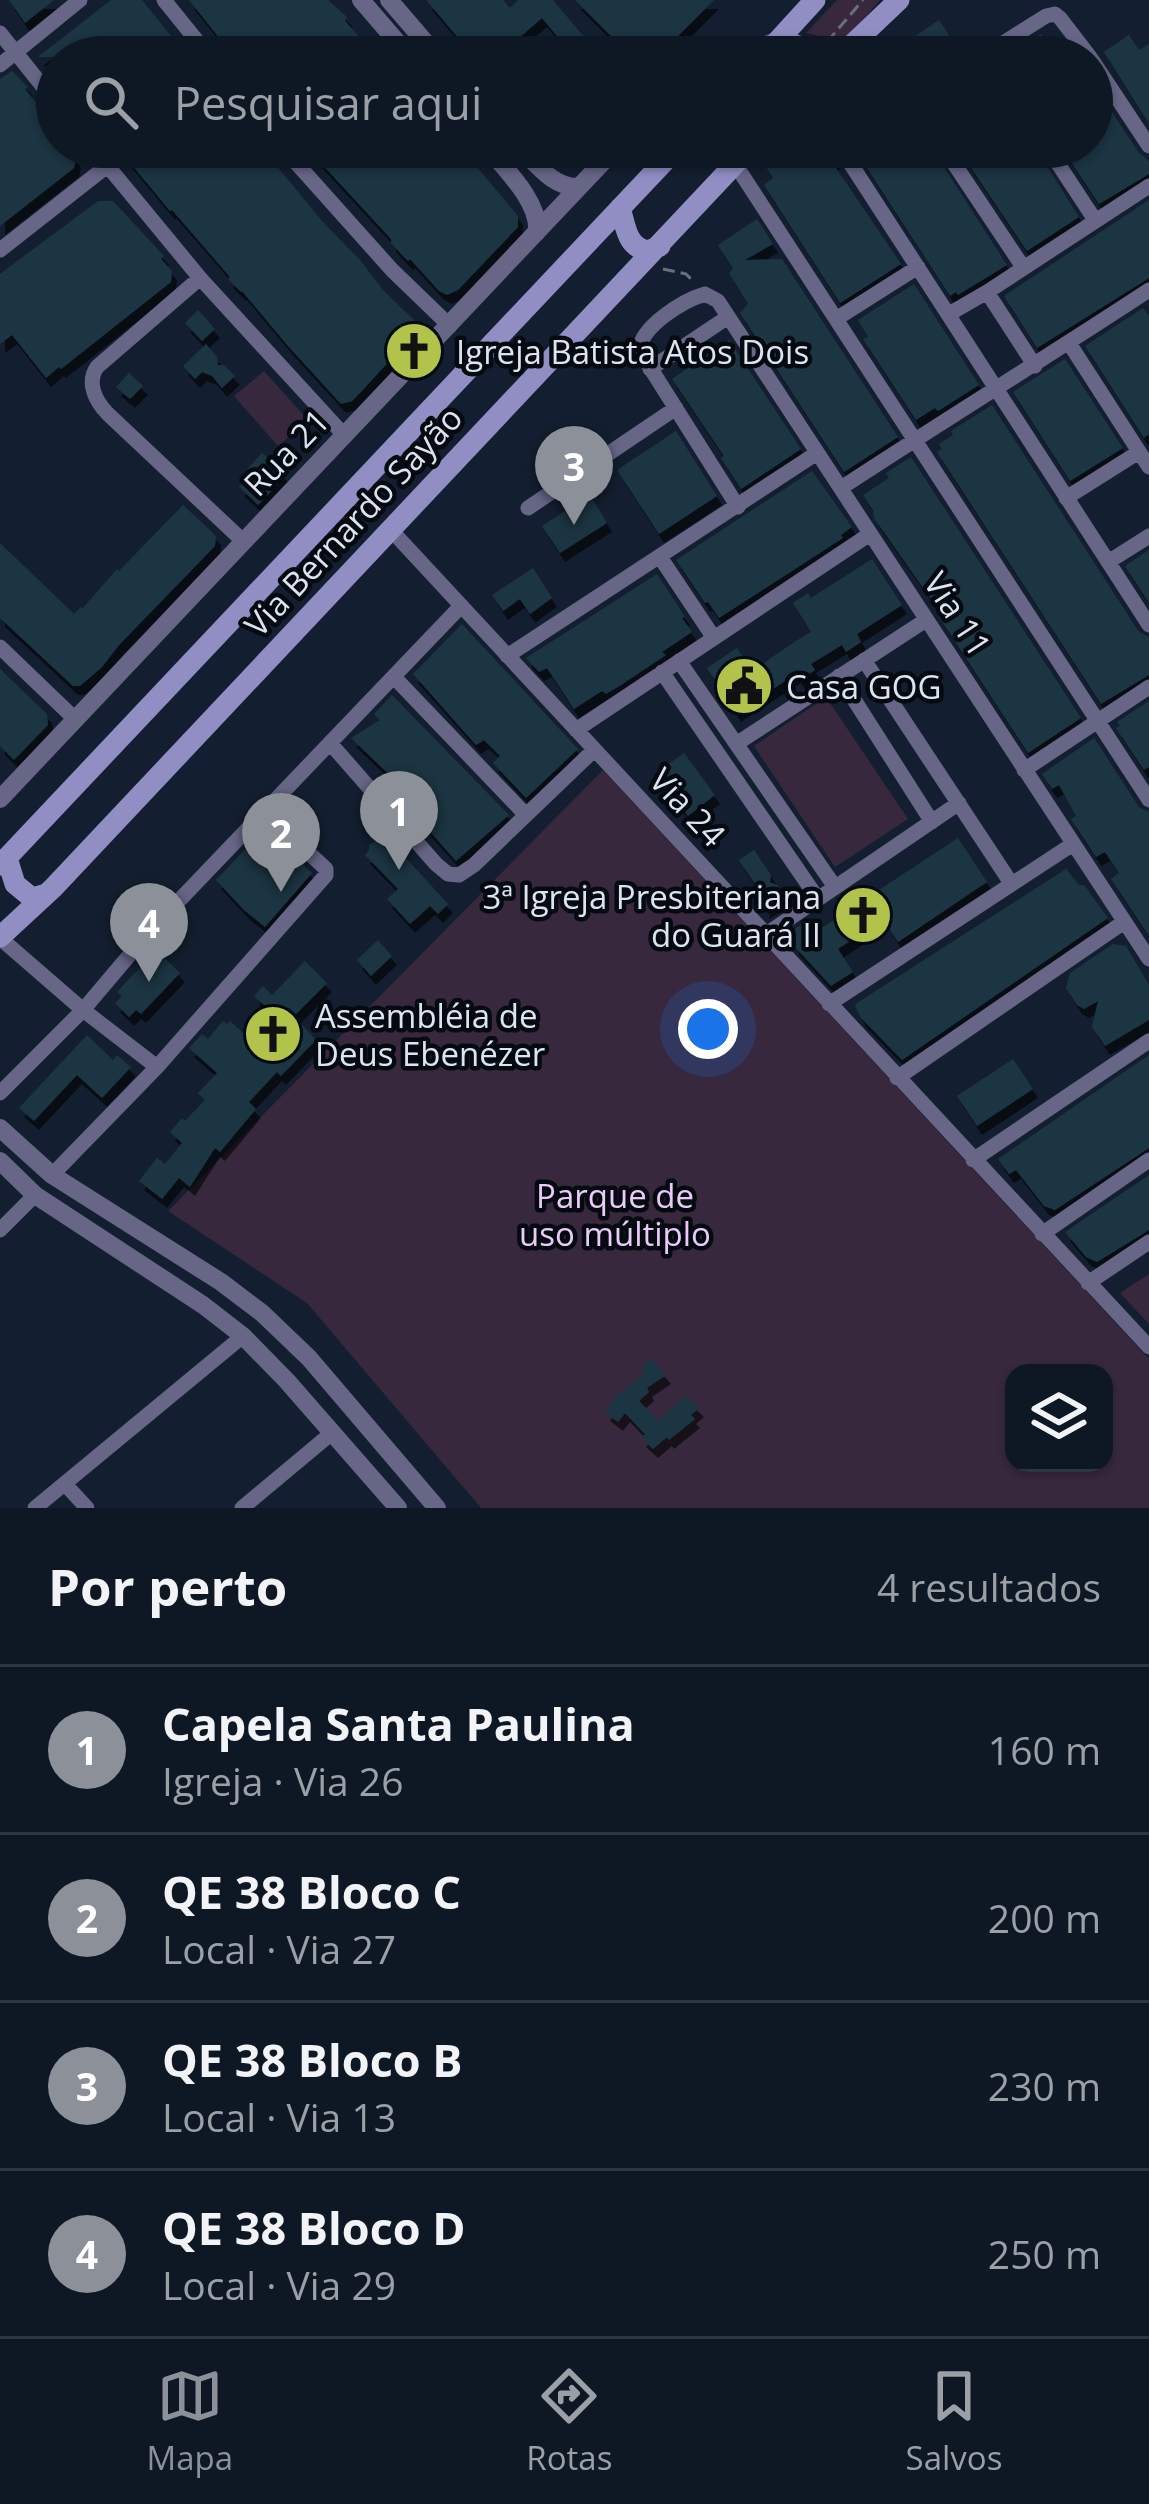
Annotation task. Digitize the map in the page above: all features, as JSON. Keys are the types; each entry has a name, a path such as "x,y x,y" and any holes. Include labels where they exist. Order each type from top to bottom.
{"main road":[{"path":"782,36 815,0"},
{"path":"848,36 898,0"},
{"name":"Via Bernardo Sayão","path":"3,862 658,168"},
{"name":"Via Bernardo Sayão","path":"2,929 53,888 733,168"},
{"path":"620,208 634,245 653,253"},
{"path":"3,862 28,896 43,897 53,888"}],"street":[{"path":"0,65 80,0"},
{"path":"164,0 193,36"},
{"path":"362,0 392,36"},
{"path":"389,0 420,36"},
{"path":"1016,36 1055,14 1074,36"},
{"path":"0,33 36,78"},
{"path":"1113,91 1149,146"},
{"path":"0,250 104,168"},
{"path":"109,168 200,278 344,435"},
{"path":"301,168 392,270 450,326"},
{"path":"503,168 526,197 537,232"},
{"path":"541,168 555,182 579,187"},
{"name":"Rua 21","path":"0,800 597,168"},
{"path":"751,168 836,319 1149,800"},
{"path":"853,168 1149,625"},
{"path":"957,168 1024,266"},
{"path":"1062,168 1095,220"},
{"path":"949,314 1149,186"},
{"path":"836,319 918,267"},
{"path":"200,278 97,367 92,373 93,389 100,406 243,541"},
{"path":"987,292 1035,366"},
{"path":"841,488 995,386 1147,296"},
{"path":"711,298 695,297 653,325 641,337 638,350 738,507"},
{"name":"Via 11","path":"711,298 728,317 1149,959"},
{"path":"650,369 728,317"},
{"path":"1069,343 1149,467"},
{"path":"528,508 676,408"},
{"path":"1066,499 1139,452"},
{"path":"507,656 817,453"},
{"name":"Via 24","path":"391,530 1149,1347"},
{"path":"576,730 870,534"},
{"path":"1108,562 1149,536"},
{"path":"660,557 714,638"},
{"path":"0,1093 461,606"},
{"path":"736,744 926,620"},
{"path":"0,647 76,720"},
{"path":"864,660 1011,883"},
{"path":"679,661 836,887"},
{"path":"662,673 818,898"},
{"path":"839,676 932,822"},
{"path":"394,677 525,814"},
{"path":"1024,770 1149,687"},
{"path":"330,743 436,864 448,874 459,875 594,750"},
{"path":"765,935 959,803"},
{"path":"52,1175 158,1067 326,875 326,869 265,812"},
{"path":"829,1004 1073,844"},
{"path":"898,1078 1124,922"},
{"path":"2,929 83,1010 158,1067"},
{"path":"973,1160 1149,1041"},
{"path":"0,1128 52,1175 262,1312 309,1358 437,1508"},
{"path":"1042,1234 1149,1160"},
{"path":"0,1161 35,1195 243,1336 333,1432 391,1506"},
{"path":"0,1230 35,1195"},
{"path":"132,1259 147,1235"},
{"path":"1088,1283 1149,1242"},
{"path":"154,1272 167,1248"},
{"path":"35,1508 243,1336"},
{"path":"242,1508 333,1432"},
{"path":"64,1484 86,1508"}],"path":[{"path":"837,36 863,0"},
{"path":"653,253 657,268 686,274 711,298"}],"green space":[{"path":"837,0 880,0 849,36 806,33"},
{"path":"264,371 308,420 278,446 234,396"},
{"path":"826,697 908,819 835,867 754,746"},
{"name":"Parque de uso múltiplo","path":"603,770 1149,1359 1149,1508 481,1508 307,1303 168,1211"},
{"path":"1149,1274 1149,1324 1120,1293"}],"building":[{"path":"9,0 54,0 25,23"},
{"path":"111,0 142,0 171,36 65,36"},
{"path":"189,0 328,0 358,36 218,36"},
{"path":"426,0 503,0 510,8 518,0 553,0 583,36 557,36 542,18 521,36 457,36"},
{"path":"575,0 714,0 678,36 611,36"},
{"path":"939,20 950,36 915,36"},
{"path":"1129,35 1139,50 1149,44 1149,124 1113,66 1113,46"},
{"path":"12,71 36,103 36,168 74,168 0,226 0,79"},
{"path":"1113,114 1149,161 1149,174 1099,204 1075,168 1113,168"},
{"path":"134,168 278,168 416,322 416,332 352,401 341,404"},
{"path":"325,168 478,168 518,216 518,227 458,290 447,295"},
{"path":"767,168 836,168 901,264 840,303 764,185 773,178"},
{"path":"867,168 945,168 1007,265 950,296"},
{"path":"971,168 1048,168 1079,217 1027,251"},
{"path":"1149,200 1149,278 1037,348 1004,296"},
{"path":"98,201 113,201 164,256 161,259 172,271 171,282 46,378 12,335 0,344 0,274"},
{"path":"757,219 773,244 745,260 782,259 898,437 844,472 740,313 748,304 718,245"},
{"path":"914,284 979,385 916,420 863,339 868,337 858,320"},
{"path":"1143,308 1149,316 1149,434 1144,438 1085,346"},
{"path":"198,310 215,329 202,341 185,323"},
{"path":"729,340 801,449 741,489 672,379"},
{"path":"206,344 218,365 235,376 222,388 212,376 202,372 195,379 183,366"},
{"path":"1065,359 1123,448 1070,481 1013,392"},
{"path":"129,373 143,386 130,399 116,387"},
{"path":"992,405 1139,632 1149,637 1149,675 1101,704 937,452 942,449 939,444 953,435 951,431"},
{"path":"676,431 717,496 659,534 617,470"},
{"path":"262,453 286,476 258,505 239,487 245,481 243,474"},
{"path":"911,457 1081,718 1028,753 863,495"},
{"path":"812,471 852,527 843,538 719,618 676,560"},
{"path":"590,495 607,523 560,553 542,526"},
{"path":"183,505 216,536 215,546 80,686 73,686 0,618 0,543 74,614"},
{"path":"1149,550 1149,603 1125,566"},
{"path":"872,559 902,605 857,634 861,642 846,652 842,645 811,664 815,670 800,680 796,674 736,713 707,668 737,648 752,671 811,632 793,603 808,593 811,598"},
{"path":"533,568 552,598 530,614 520,599 503,611 492,595"},
{"path":"657,574 692,632 621,685 574,709 547,668 539,672 526,658"},
{"path":"462,624 578,749 526,798 493,763 500,756 484,740 476,745 413,674"},
{"path":"0,669 47,714 48,725 14,760 0,746"},
{"path":"392,695 509,815 456,861 392,789 398,783 351,738 380,720 374,714"},
{"path":"1149,701 1149,767 1144,770 1116,728 1120,726 1117,722"},
{"path":"1094,738 1139,807 1149,812 1149,936 1111,879 1119,873 1105,852 1096,857 1071,819 1076,816 1059,785 1052,789 1042,774"},
{"path":"684,753 715,795 688,816 655,774"},
{"path":"265,829 312,873 265,927 216,880"},
{"path":"385,835 448,904 438,914 430,906 410,924 387,899 398,889 365,855 369,845"},
{"path":"958,838 987,882 898,942 883,919 838,949 853,972 831,986 794,946 793,930 818,918 823,927"},
{"path":"754,850 771,875 770,882 785,897 764,910 767,892 759,890 739,860"},
{"path":"1066,869 1108,918 902,1060 861,1018 857,1003"},
{"path":"378,940 392,956 371,976 357,960"},
{"path":"1113,944 1126,946 1149,985 1149,1020 1105,1046 1092,1027 1098,1001 1084,1009 1066,988 1070,973"},
{"path":"156,950 180,973 141,1014 136,1010 129,1017 115,1003 122,996 117,992"},
{"path":"305,961 327,983 294,1016 316,1040 249,1102 256,1109 220,1152 215,1148 190,1187 179,1178 162,1199 139,1181 157,1158 165,1164 182,1143 170,1132 205,1100 198,1093 217,1073 189,1048 202,1034 208,1039 223,1021 230,1021 256,1045 260,1041 265,1046 285,1024 254,996 263,986 272,995"},
{"path":"87,1035 113,1060 117,1055 131,1067 102,1098 77,1075 34,1121 19,1108"},
{"path":"1149,1055 1149,1148 1055,1210 1044,1206 1016,1170 1009,1174 998,1159"},
{"path":"1013,1059 1033,1089 977,1126 957,1096"},
{"path":"1149,1175 1149,1230 1097,1262 1086,1257 1065,1232"},
{"path":"651,1358 666,1375 647,1388 649,1392 639,1401 659,1421 685,1395 699,1408 691,1415 695,1419 653,1449 625,1413 618,1422 605,1412 618,1393 645,1373 641,1369"}],"place":[{"name":"Igreja Batista Atos Dois","path":"414,351"},
{"name":"QE 38 Bloco B","path":"574,525"},
{"name":"Casa GOG","path":"744,686"},
{"name":"Capela Santa Paulina","path":"399,870"},
{"name":"QE 38 Bloco C","path":"281,892"},
{"name":"3ª Igreja Presbiteriana do Guará II","path":"863,915"},
{"name":"QE 38 Bloco D","path":"149,982"},
{"name":"Assembléia de Deus Ebenézer","path":"273,1034"}]}
